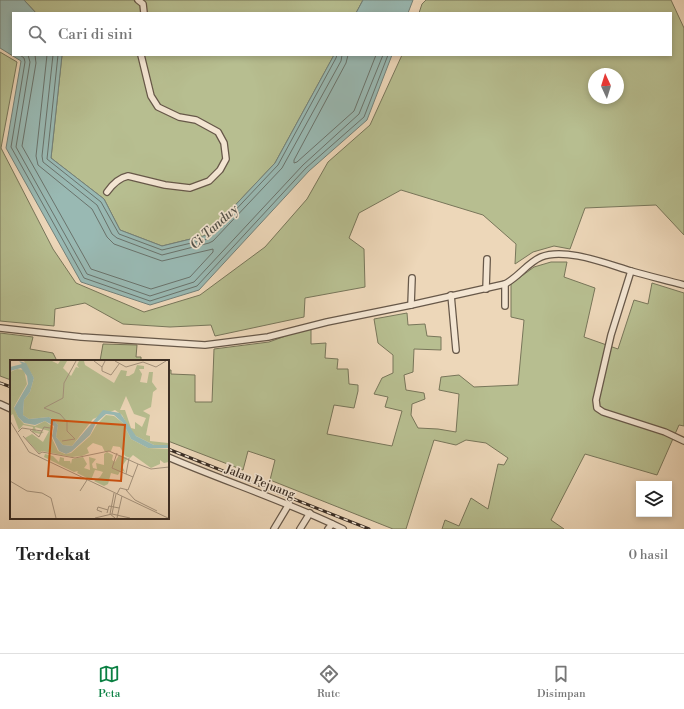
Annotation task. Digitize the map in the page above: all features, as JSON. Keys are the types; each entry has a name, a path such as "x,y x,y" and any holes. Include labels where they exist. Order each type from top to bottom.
{"street":[{"path":"138,0 144,4 144,12"},
{"path":"107,192 114,183 124,176 165,185 190,188 209,180 220,170 226,159 224,143 218,132 196,120 179,117 158,107 151,96 141,56"},
{"path":"0,328 81,337 205,345 241,341 268,337 327,322 505,284 515,278 533,260 543,256 556,254 596,260 684,285"},
{"path":"486,289 487,259"},
{"path":"631,271 611,335 596,400 597,408 603,412 665,432 684,441"},
{"path":"411,305 412,278"},
{"path":"505,284 505,306"},
{"path":"451,295 456,350"},
{"path":"0,404 10,409"},
{"name":"Jalan Pejuang","path":"169,457 198,470 289,504 310,513 330,526 343,529"},
{"path":"274,529 289,504"},
{"path":"300,529 310,513"}],"green space":[{"path":"24,0 363,0 357,12 35,12"},
{"path":"426,0 671,0 684,28 684,235 656,205 585,208 570,249 554,246 533,252 515,264 516,244 483,215 401,190 359,213 349,238 364,249 365,287 305,298 304,317 215,336 211,325 170,327 123,324 85,303 55,309 54,326 0,321 0,52 17,62 1,148 53,249 76,283 144,312 200,295 265,247 307,199 328,162 370,125 402,56 672,56 672,12 419,12 422,4"},
{"path":"62,56 333,56 275,163 207,235 162,246 120,230 104,199 51,158"},
{"path":"551,262 567,262 564,277 595,288 584,337 618,349 634,300 648,304 652,283 684,293 684,426 679,425 657,475 585,454 551,520 564,529 442,529 445,520 459,526 471,498 488,509 498,464 504,465 508,458 486,443 466,440 456,445 434,440 406,529 393,529 270,480 275,460 248,451 243,470 169,441 169,370 171,370 171,374 195,375 195,402 212,402 214,349 269,342 311,329 311,344 326,343 325,358 338,359 337,369 348,369 349,384 358,385 354,408 334,405 327,434 392,446 402,411 385,407 388,397 374,394 382,378 393,373 393,355 378,343 374,319 407,313 408,325 425,324 427,336 441,337 441,350 414,349 413,372 404,375 406,390 424,393 425,399 412,404 411,415 418,428 456,432 459,394 439,390 441,377 459,375 474,387 518,385 524,320 511,317 511,284 534,267"},
{"path":"0,333 33,337 30,349 53,353 56,360 10,360 10,380 0,376"},
{"path":"103,344 137,345 136,357 141,357 141,360 100,360"}],"water":[{"path":"0,0 24,0 35,12 12,12 12,55 0,48"},
{"path":"363,0 413,0 408,12 357,12"},
{"path":"13,56 62,56 51,158 104,199 120,230 162,246 207,235 275,163 333,56 392,56 367,120 309,171 199,290 150,305 81,282 6,148 21,61"}],"railway":[{"path":"0,383 10,387"},
{"path":"169,449 369,529"}],"water label":[{"name":"Ci Tanduy","path":"214,227"}]}
